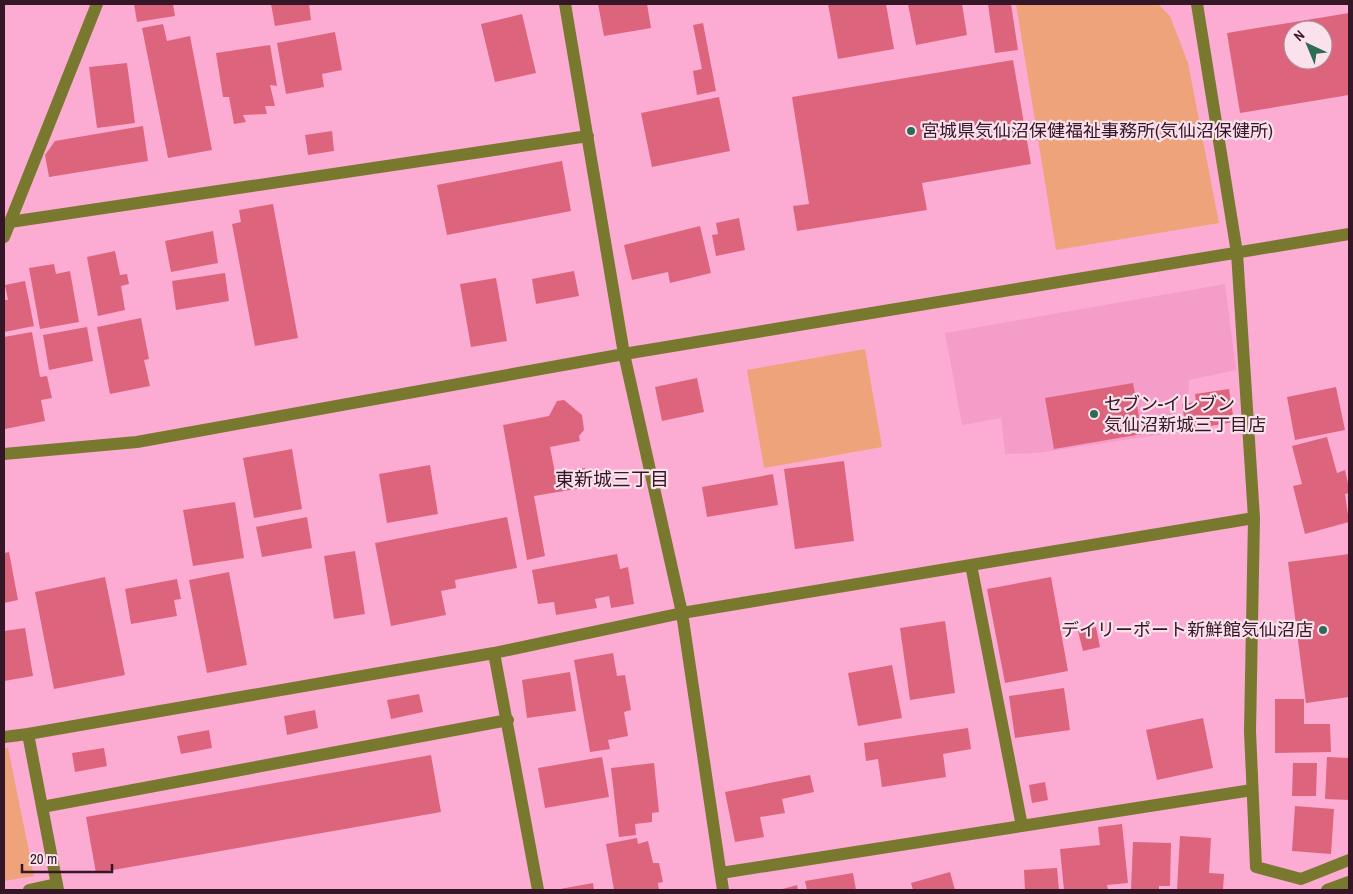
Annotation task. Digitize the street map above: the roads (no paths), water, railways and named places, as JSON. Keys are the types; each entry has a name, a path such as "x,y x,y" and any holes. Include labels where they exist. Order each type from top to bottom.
{"street":[{"path":"4,237 97,4"},
{"path":"565,4 624,354 682,613 723,890"},
{"path":"1197,4 1237,253 1254,518 1250,731 1256,867 1301,879 1349,860"},
{"path":"10,222 588,136"},
{"path":"4,454 137,442 624,354 1349,234"},
{"path":"4,737 494,653 682,613 1254,518"},
{"path":"971,565 1022,826"},
{"path":"494,653 508,720 538,890"},
{"path":"42,807 508,720"},
{"path":"28,734 57,887 29,890"},
{"path":"720,873 1252,790"},
{"path":"1326,890 1349,882"}],"place":[{"name":"宮城県気仙沼保健福祉事務所(気仙沼保健所)","path":"911,131"},
{"name":"セブン-イレブン 気仙沼新城三丁目店","path":"1094,414"},
{"name":"デイリーポート新鮮館気仙沼店","path":"1323,630"}],"district":[{"name":"東新城三丁目","path":"612,479"}]}
